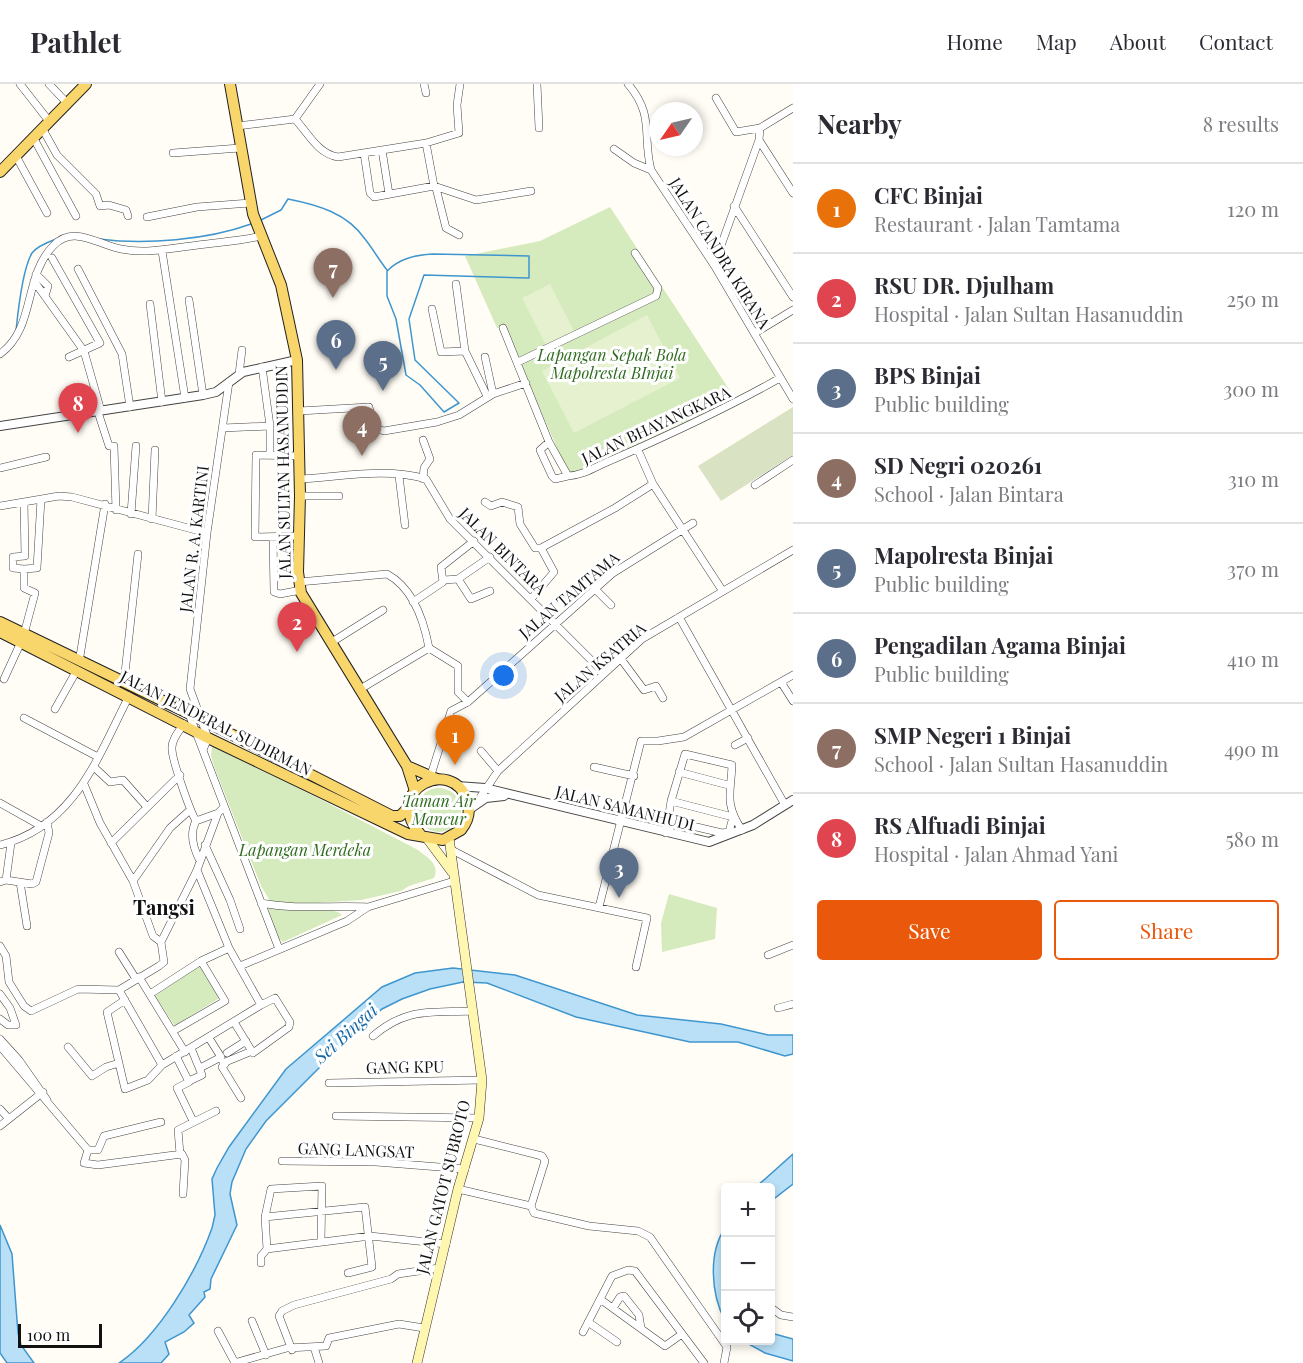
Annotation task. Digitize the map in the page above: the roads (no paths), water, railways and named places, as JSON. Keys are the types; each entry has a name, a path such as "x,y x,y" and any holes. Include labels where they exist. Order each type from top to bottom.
{"main road":[{"path":"0,172 86,84"},
{"name":"JALAN SULTAN HASANUDDIN","path":"230,84 252,208 281,285 297,360 300,586 305,602 362,688 407,766 415,791"},
{"name":"JALAN JENDERAL SUDIRMAN","path":"0,622 22,638"},
{"name":"JALAN JENDERAL SUDIRMAN","path":"0,632 74,658 124,682 189,722 208,738 408,834 423,836"},
{"name":"JALAN JENDERAL SUDIRMAN","path":"35,644 77,670 129,696 189,722 201,720 392,816 400,816 408,808"},
{"path":"262,764 268,753"},
{"path":"407,766 457,786 473,805 461,830 450,844 423,836 412,824 408,808 415,791 436,778"},
{"name":"JALAN GATOT SUBROTO","path":"423,836 453,877"},
{"name":"JALAN GATOT SUBROTO","path":"417,1363 458,1189 479,1118 482,1080 450,844"}],"street":[{"path":"20,84 45,124 57,155 96,194 100,206 126,210 128,216"},
{"path":"49,84 66,104"},
{"path":"237,126 295,118 320,84"},
{"path":"424,84 426,93"},
{"path":"295,118 319,148 329,156 426,143 459,133 457,105 460,84"},
{"path":"537,84 539,128"},
{"name":"JALAN CANDRA KIRANA","path":"628,84 639,98 647,118 646,153 651,170 714,265 793,399"},
{"path":"717,98 736,132 760,128 793,108"},
{"path":"714,265 759,140 760,128"},
{"path":"33,137 70,200 76,216"},
{"path":"759,140 793,193"},
{"path":"426,143 445,226 459,235"},
{"path":"173,153 240,147"},
{"path":"614,149 634,163 651,170"},
{"path":"382,150 388,194"},
{"path":"364,153 371,196 435,187 476,200 531,191"},
{"path":"16,156 47,213"},
{"path":"734,206 793,297"},
{"path":"147,217 197,207 252,208"},
{"path":"0,354 15,339 24,324 35,277 43,257 55,244 70,236 97,239 119,249 162,251 260,233"},
{"path":"162,251 185,398"},
{"path":"518,362 656,296 658,288 635,253"},
{"path":"52,258 100,343 69,357"},
{"path":"78,269 122,354 130,407"},
{"path":"35,277 48,286 45,296 84,351 110,446 114,446 116,510"},
{"path":"456,284 465,351 490,395"},
{"path":"189,300 203,395"},
{"path":"150,304 162,402"},
{"path":"432,309 441,352 465,351"},
{"path":"755,333 793,310"},
{"name":"JALAN BHAYANGKARA","path":"503,328 549,442 568,476 579,476 638,450 734,404 780,378"},
{"path":"239,374 242,350"},
{"path":"485,357 490,395"},
{"path":"0,426 203,395 216,392 239,374 297,360"},
{"path":"262,367 270,426 270,456"},
{"name":"JALAN R. A. KARTINI","path":"208,738 192,700 190,689 207,533 229,382"},
{"path":"299,411 369,407 374,428 384,431 437,422 459,415 490,395 526,383"},
{"path":"223,428 270,426"},
{"path":"299,479 399,476 423,479 424,469 430,459 423,440"},
{"path":"549,442 541,446 540,450 552,476 555,479 568,476"},
{"path":"131,514 136,446"},
{"path":"152,519 155,450"},
{"path":"638,450 653,484 722,590"},
{"path":"299,536 255,537 256,455 300,456"},
{"path":"0,468 46,457"},
{"path":"755,485 793,460"},
{"path":"399,476 405,525"},
{"name":"JALAN BINTARA","path":"423,479 450,519 604,673"},
{"path":"485,502 490,506 502,502 512,505 519,511 520,524 533,546 541,548 615,508 653,484"},
{"path":"0,506 59,496 105,504 116,510 207,533"},
{"path":"300,496 339,496"},
{"path":"24,502 25,556 13,557 14,568 37,568 40,499"},
{"path":"74,658 80,656 105,504"},
{"name":"JALAN TAMTAMA","path":"436,778 449,714 468,702 613,573 693,523"},
{"path":"273,537 274,592 280,594 300,586 387,574 394,578 413,602 424,623 429,648 458,666 458,692 468,702"},
{"path":"444,580 441,567 474,541"},
{"path":"531,598 554,572 541,548"},
{"name":"JALAN KSATRIA","path":"473,805 498,771 642,639 793,550"},
{"path":"124,682 138,554"},
{"path":"413,602 444,580 458,579 490,557"},
{"path":"4,679 22,638 34,593 24,588 24,569"},
{"path":"458,579 471,599 490,591"},
{"path":"594,588 611,605"},
{"path":"332,642 383,610"},
{"path":"679,616 785,806"},
{"path":"362,688 429,648"},
{"path":"621,659 644,690 656,686 663,698"},
{"path":"55,710 77,670"},
{"path":"599,907 619,821 643,740 658,741 684,737 793,675"},
{"path":"782,682 793,701"},
{"path":"0,845 11,843 44,824 72,800 95,768 98,757 129,696"},
{"name":"JALAN R. A. KARTINI","path":"192,700 189,722 174,737 171,749 196,822"},
{"path":"24,718 98,757"},
{"path":"189,722 203,750 221,811 279,948"},
{"path":"203,750 208,738"},
{"path":"735,746 748,738"},
{"path":"482,751 498,771"},
{"path":"666,833 667,820 671,801 685,754 731,764 728,785 733,817 729,832 717,836 667,820"},
{"path":"594,767 634,776"},
{"path":"95,768 110,782 123,780 147,807"},
{"path":"679,772 728,785"},
{"path":"111,843 180,775"},
{"path":"84,783 111,843 132,881 153,936 161,942"},
{"name":"JALAN SAMANHUDI","path":"457,786 484,788 699,841 742,830 793,800"},
{"name":"JALAN SAMANHUDI","path":"473,805 493,797 513,796"},
{"path":"671,801 733,817 742,830"},
{"path":"0,803 44,824 49,833 36,882 32,884 3,881 11,843"},
{"path":"132,881 170,828 190,810"},
{"path":"199,860 192,838 196,822 221,811"},
{"path":"0,946 6,956 9,977 24,1006 31,1011 48,1006 78,989 119,990 164,962 161,942 197,870 205,845 221,811"},
{"path":"450,844 538,895 647,918 636,967"},
{"path":"205,845 223,882 240,929"},
{"path":"197,870 229,948 261,1005"},
{"path":"240,966 347,921 368,908 453,877"},
{"path":"20,882 27,926"},
{"path":"261,903 286,908 339,906 368,908"},
{"path":"768,955 793,945"},
{"path":"150,994 201,961 229,948"},
{"path":"119,952 200,1068 202,1075 177,1088 193,1121"},
{"path":"173,1031 225,1001 201,961"},
{"path":"0,978 9,977"},
{"path":"119,990 162,1065"},
{"path":"0,994 10,1008 16,1025 8,1025 0,1019"},
{"path":"125,1000 107,1012 125,1089 148,1080 162,1065 275,998 290,1022 289,1027 253,1053 252,1051 224,1058 200,1068"},
{"path":"778,1008 793,1004"},
{"path":"373,1036 398,1017 411,1013 472,1011"},
{"path":"234,1022 252,1051"},
{"path":"209,1038 224,1058"},
{"path":"0,1039 49,1105 88,1150 98,1150 104,1136 161,1122"},
{"path":"240,1098 222,1067 224,1058 246,1041"},
{"path":"0,1046 41,1094"},
{"path":"68,1047 92,1076 106,1067 119,1063"},
{"path":"176,1056 189,1081"},
{"name":"GANG KPU","path":"329,1083 482,1080"},
{"path":"0,1126 41,1094"},
{"path":"0,1109 9,1119"},
{"path":"183,1194 185,1160 180,1154 178,1130 216,1111"},
{"path":"336,1116 479,1118"},
{"path":"474,1138 544,1158 531,1206 534,1213 589,1226 638,1231 650,1237 727,1347 724,1363"},
{"path":"88,1150 84,1163 91,1165 180,1154"},
{"name":"GANG LANGSAT","path":"282,1161 376,1162 465,1169"},
{"path":"267,1249 265,1217 269,1190 321,1185 321,1240"},
{"path":"458,1189 531,1206"},
{"path":"265,1217 322,1213 363,1206 367,1211 372,1267 348,1273"},
{"path":"261,1263 261,1256 267,1249 321,1240 370,1236 446,1244"},
{"path":"292,1350 279,1316 282,1311 304,1302 391,1279 398,1274 439,1268"},
{"path":"583,1332 612,1276 628,1270 635,1271 704,1363"},
{"path":"613,1308 620,1297 624,1296 639,1315 641,1328"},
{"path":"600,1299 665,1346 682,1334"},
{"path":"775,1310 781,1315 793,1317"},
{"path":"252,1321 266,1355"},
{"path":"588,1322 617,1342"},
{"path":"218,1331 234,1363 250,1361 287,1348 292,1350 327,1346 329,1338 399,1324 424,1328"},
{"path":"314,1347 319,1363"}],"water":[{"name":"Sei Bingai","path":"453,968 515,975 637,1015 721,1024 768,1035 793,1035 793,1054 785,1056 738,1042 690,1042 576,1017 487,983 463,982 430,989 402,999 382,1009 353,1034 266,1121 246,1149 232,1182 230,1194 237,1225 211,1279 210,1289 204,1292 205,1297 189,1315 194,1323 184,1332 165,1342 169,1354 161,1363 119,1363 134,1352 148,1337 186,1284 212,1228 215,1215 212,1179 217,1168 229,1147 286,1069 382,987 415,973"},
{"path":"793,1154 793,1184 775,1198 775,1183 760,1183"},
{"path":"0,1225 12,1254 18,1333 21,1345 34,1363 7,1363 0,1353"},
{"path":"721,1236 721,1312 713,1274 716,1249"},
{"path":"775,1334 793,1339 793,1361 765,1353 750,1345 775,1345"}],"waterway":[{"path":"261,220 281,210 288,199 321,207 341,216 358,230 387,270"},
{"path":"99,239 176,240 215,234 251,224"},
{"path":"16,331 21,291 32,253 56,239"},
{"path":"433,254 529,256 529,278 424,275 409,319 415,360 459,403 444,412 420,385 406,375 396,319 387,296 387,271 408,258 433,254"}],"place":[{"name":"SMP Negeri 1 Binjai","path":"333,298"},
{"name":"Pengadilan Agama Binjai","path":"336,370"},
{"name":"Mapolresta Binjai","path":"383,391"},
{"name":"RS Alfuadi Binjai","path":"78,433"},
{"name":"SD Negri 020261","path":"362,456"},
{"name":"RSU DR. Djulham","path":"297,652"},
{"name":"CFC Binjai","path":"455,765"},
{"name":"BPS Binjai","path":"619,898"}],"district":[{"name":"Tangsi","path":"164,908"}],"park label":[{"name":"Lapangan Sepak Bola Mapolresta BInjai","path":"612,364"},
{"name":"Taman Air Mancur","path":"439,810"},
{"name":"Lapangan Merdeka","path":"305,850"}]}
